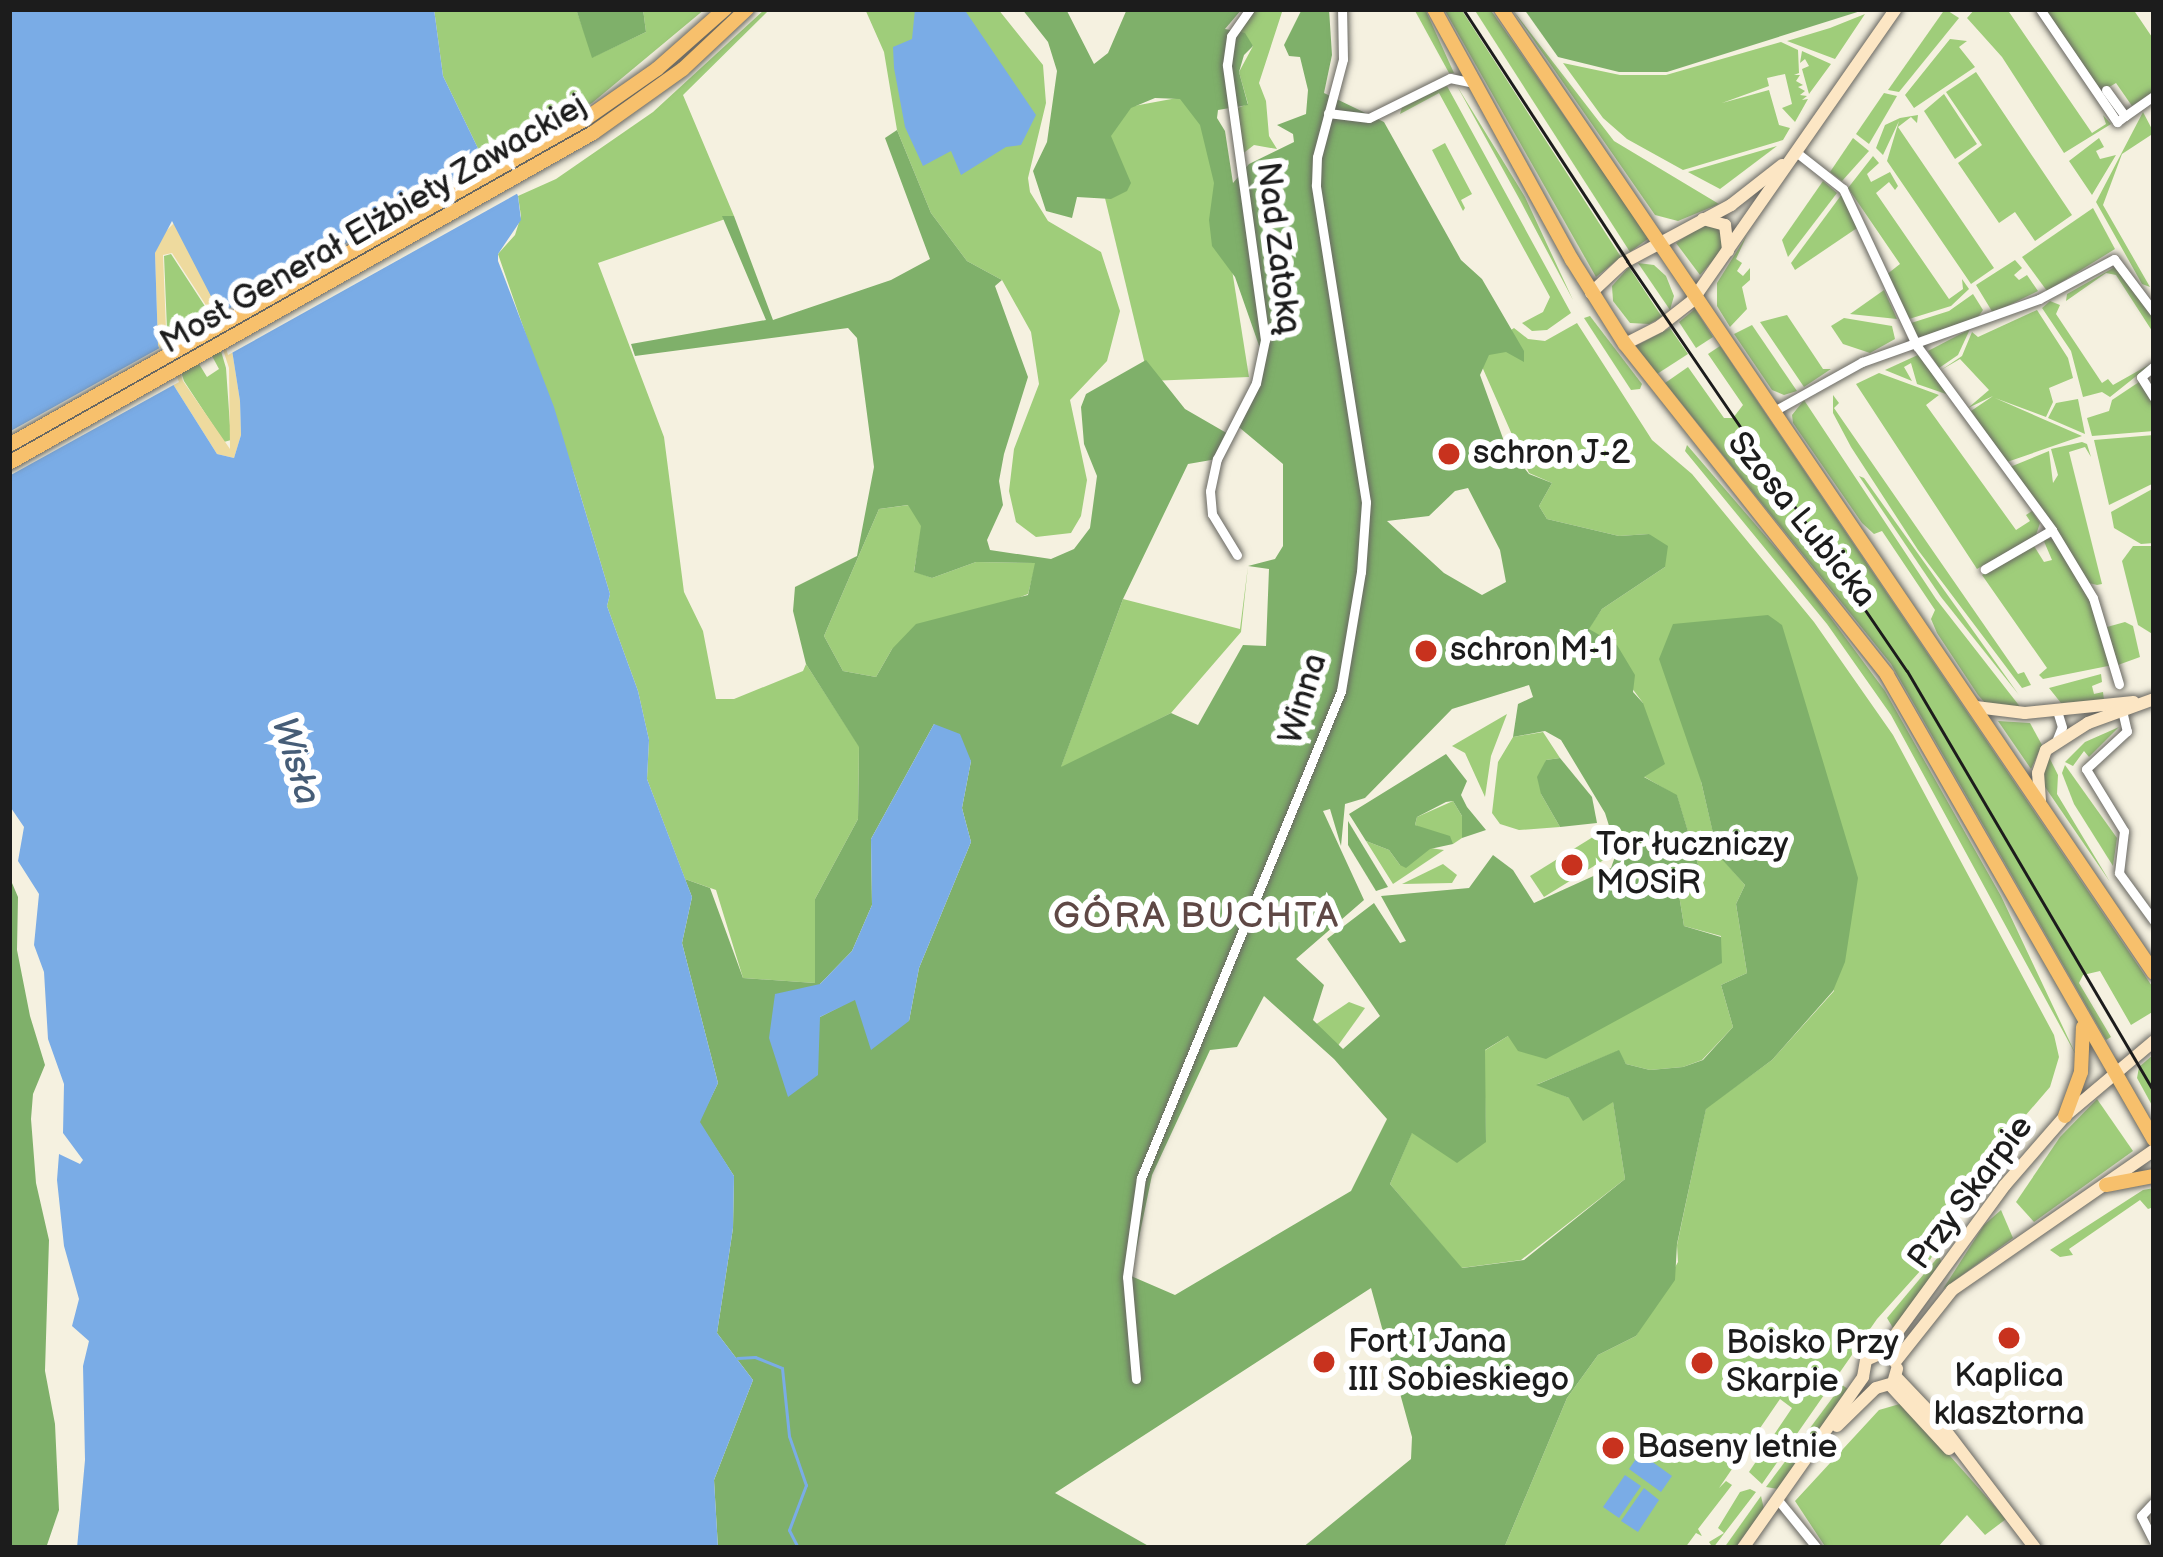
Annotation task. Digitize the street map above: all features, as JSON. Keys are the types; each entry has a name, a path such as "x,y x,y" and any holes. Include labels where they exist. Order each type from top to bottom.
{"main road":[{"name":"Most Generał Elżbiety Zawackiej","path":"9,445 584,120 657,69 725,9"},
{"name":"Most Generał Elżbiety Zawackiej","path":"9,463 593,133 683,70 747,9"},
{"name":"Szosa Lubicka","path":"1434,9 1591,292 1625,344 1887,675 2082,1022 2154,1140"},
{"name":"Szosa Lubicka","path":"1502,9 2154,973"},
{"path":"2065,1116 2080,1072 2082,1022"},
{"path":"2106,1185 2154,1176"}],"street":[{"name":"Nad Zatoką","path":"1237,555 1212,514 1210,491 1216,459 1256,383 1265,340 1227,65 1231,36 1250,9"},
{"name":"Winna","path":"1136,1379 1127,1277 1141,1178 1341,691 1361,572 1366,502 1316,185 1344,50 1342,9"},
{"path":"1625,344 1660,326 1698,294 1896,9"},
{"path":"2040,9 2117,122 2154,96"},
{"path":"1328,113 1369,118 1450,78 1475,84"},
{"path":"2106,90 2125,116"},
{"path":"1591,292 1619,266 1752,191 1796,152"},
{"path":"1796,152 1843,189 1917,346 2052,530 2093,598 2119,684"},
{"path":"1702,220 1725,225 1731,242 1727,255"},
{"path":"1774,411 1862,362 2039,299 2114,259 2154,312"},
{"path":"2154,366 2141,376 2154,398"},
{"path":"1985,568 2052,530"},
{"path":"2055,744 2121,707 2147,700"},
{"path":"1976,706 2057,711 2121,707"},
{"path":"2121,707 2127,730 2086,769 2124,831 2119,873 2154,921"},
{"path":"2041,801 2039,764 2062,727 2057,711"},
{"name":"Przy Skarpie","path":"1743,1548 1863,1377 1866,1360 1882,1353 2005,1185 2065,1116 2154,1041"},
{"name":"Przy Skarpie","path":"1815,1448 1894,1375 1952,1290 2154,1150"},
{"path":"1882,1353 1894,1375 2035,1548"},
{"path":"1863,1377 1894,1375"},
{"path":"1778,1500 1817,1548"},
{"path":"2154,1502 2141,1516 2154,1541"}],"green space":[{"path":"434,9 576,9 593,57 646,32 643,9 705,9 592,103 486,165 443,76"},
{"path":"576,9 643,9 646,32 592,58"},
{"path":"770,9 683,95 734,216 598,263 664,437 684,592 703,631 716,699 734,699 803,671 806,664 859,746 858,819 815,899 815,983 743,978 716,890 685,879 647,779 649,740 638,691 607,606 610,594 575,477 498,254 515,235 521,216 518,196 556,179 653,112"},
{"path":"865,9 998,9 1043,65 1046,103 1028,178 1030,192 1048,221 1101,252 1120,311 1107,361 1070,400 1087,480 1081,516 1071,533 1036,537 1016,522 1009,491 1014,449 1039,384 1031,332 1002,280 967,261 931,213 897,130 884,52"},
{"path":"1022,9 1066,9 1094,64 1108,53 1127,9 1242,9 1225,29 1245,33 1253,46 1244,55 1239,72 1248,105 1218,110 1217,118 1225,131 1233,183 1249,164 1294,142 1293,134 1277,125 1306,114 1308,90 1300,57 1289,56 1284,45 1302,9 1329,9 1332,55 1324,93 1384,122 1461,260 1482,279 1524,351 1524,362 1506,352 1489,355 1480,375 1505,444 1529,474 1552,483 1539,506 1547,519 1619,536 1649,534 1668,546 1665,567 1602,609 1589,629 1617,645 1635,675 1633,692 1643,703 1665,764 1644,777 1677,795 1700,871 1676,876 1684,926 1721,937 1722,963 1546,1059 1518,1051 1508,1036 1485,1050 1486,1142 1457,1163 1412,1133 1390,1184 1462,1268 1524,1260 1625,1179 1613,1102 1583,1121 1569,1098 1536,1085 1619,1050 1626,1064 1650,1070 1683,1067 1703,1060 1733,1027 1721,985 1747,973 1736,904 1745,885 1718,855 1701,781 1659,659 1673,624 1768,615 1782,625 1858,878 1845,962 1833,991 1772,1060 1706,1109 1677,1244 1675,1280 1636,1336 1598,1355 1567,1398 1504,1548 1302,1548 1411,1459 1412,1437 1371,1288 1055,1493 1152,1548 718,1548 714,1480 753,1380 717,1333 733,1228 734,1176 699,1122 718,1083 682,943 692,897 685,879 710,888 743,978 815,983 815,899 858,819 859,747 806,664 793,611 795,587 857,556 874,467 857,338 848,328 635,356 631,344 766,320 722,216 734,216 773,320 891,280 930,259 885,138 897,130 931,213 967,261 1002,280 995,286 1028,377 1004,454 999,481 1003,505 987,540 990,550 1051,559 1074,549 1090,528 1097,476 1084,444 1081,407 1086,394 1146,360 1185,409 1230,435 1217,459 1188,464 1123,599 1061,767 1171,713 1198,725 1243,645 1266,646 1269,569 1248,566 1275,559 1283,546 1283,464 1234,423 1256,383 1262,354 1235,277 1212,246 1209,220 1214,183 1200,125 1180,99 1155,98 1131,108 1111,136 1131,183 1127,191 1111,199 1077,197 1072,218 1046,211 1033,171 1047,142 1057,71 1048,42","holes":["1468,488 1500,550 1506,582 1482,595 1444,573 1387,521 1429,516 1455,491","908,505 921,526 914,572 932,578 976,562 1035,563 1028,595 916,624 892,649 876,677 843,671 824,636 879,509","1529,685 1533,697 1518,704 1513,737 1545,731 1561,740 1605,813 1617,851 1611,868 1534,903 1513,870 1493,855 1469,888 1381,896 1406,941 1400,943 1374,903 1327,939 1380,1016 1343,1049 1313,1020 1324,985 1296,959 1364,900 1323,811 1330,809 1341,846 1345,804 1365,798 1452,709","934,724 971,761 962,808 971,842 919,968 909,1021 855,999 820,1017 820,984 852,951 872,905 871,839","1264,996 1334,1059 1387,1119 1351,1191 1175,1295 1131,1276 1152,1175 1210,1050 1237,1047"]},
{"path":"1255,9 1283,9 1259,83 1269,136 1277,149 1254,145 1241,155 1235,109 1248,104 1239,72 1253,46 1237,34"},
{"path":"1414,9 1425,9 1454,73 1449,73"},
{"path":"1444,9 1461,9 1621,257 1596,277"},
{"path":"1474,9 1490,9 1649,238 1630,252"},
{"path":"1512,9 1614,141 1719,204 1678,221 1655,215"},
{"path":"1524,9 1867,9 1667,72 1619,72 1558,57"},
{"path":"1945,9 1959,18 1899,92 1888,90"},
{"path":"1975,9 2007,9 2092,133 2106,124 2103,115 2111,124 2064,153 2002,57 1967,18"},
{"path":"2044,9 2133,9 2154,40 2154,91 2132,106 2116,83 2101,92"},
{"path":"1865,14 1835,59 1787,41 1830,28"},
{"path":"1950,39 1967,41 1959,47 1975,67 1914,108 1905,95"},
{"path":"1781,42 1798,50 1799,73 1794,75 1800,75 1796,81 1805,91 1800,95 1807,96 1802,100 1808,99 1795,122 1782,108 1792,104 1785,74 1767,78 1769,86 1722,103 1769,90 1779,125 1790,128 1783,140 1683,170 1627,139 1603,118 1563,63 1620,75 1666,75"},
{"path":"1802,51 1831,64 1809,94 1802,69 1809,66 1805,59 1800,63"},
{"path":"1976,72 2072,215 2035,241 2015,212 1999,223 1958,163 1982,145 1946,92"},
{"path":"1447,86 1571,313 1547,330 1532,331 1522,323 1543,312 1550,297 1439,93 1400,114 1403,104"},
{"path":"1457,86 1525,197 1573,300 1521,202"},
{"path":"1204,93 1249,377 1149,381 1085,115"},
{"path":"1884,93 1897,96 1869,144 1856,134"},
{"path":"1944,94 1977,144 1955,159 1924,111"},
{"path":"2143,112 2154,133 2122,154 2103,205 2150,287 2142,284 2096,202"},
{"path":"1918,115 1917,123 1911,117 1898,127 1994,268 1971,284 1887,161 1899,121 1883,155 1876,148 1885,125 1900,118"},
{"path":"1853,138 1869,151 1842,181 1830,172"},
{"path":"2099,138 2104,147 2096,151 2100,159 2116,155 2092,195 2069,161"},
{"path":"1445,143 1472,194 1461,200 1463,211 1432,150"},
{"path":"1777,146 1720,189 1688,172"},
{"path":"1873,156 1879,163 1867,174 1871,182 1890,172 1898,186 1895,190 1889,182 1876,193 1949,299 1963,289 1962,279 1969,289 1951,306 1909,319 1886,275 1900,264 1848,188"},
{"path":"1823,181 1837,193 1788,257 1782,240"},
{"path":"1842,194 1857,228 1795,270 1791,263"},
{"path":"2093,208 2115,249 2047,291 2022,257"},
{"path":"1706,223 1722,229 1725,247 1700,275 1676,243"},
{"path":"1747,235 1736,259 1742,263 1737,271 1743,276 1750,268 1750,280 1742,287 1747,309 1730,327 1717,306 1717,283"},
{"path":"171,254 210,314 226,368 231,440 224,442 184,381 167,329 164,256","holes":["192,319 219,369 207,377 177,328"]},
{"path":"2015,260 2022,268 2014,275 2019,280 2027,275 2038,291 1993,313 1976,285"},
{"path":"1638,263 1654,265 1666,276 1674,296 1670,310"},
{"path":"1629,267 1662,317 1649,324 1630,323 1613,301 1612,286"},
{"path":"2115,267 2154,320 2154,334 2116,275 2106,273 2066,301 2067,294"},
{"path":"1884,290 1897,319 1850,314"},
{"path":"1973,294 1983,310 1978,317 1918,338 1911,323 1949,311"},
{"path":"2050,301 2060,305 2056,314 2102,383 2108,379 2113,385 2154,362 2110,397 2102,392 2083,397 2071,351 2042,308"},
{"path":"1695,309 1713,337 1696,348 1679,322"},
{"path":"2037,310 2068,358 2073,378 2049,388 2053,402 2046,417 1995,398 2082,436 2007,462 1971,411 1993,396 1968,408 1989,390 1960,359 1941,370 1962,356 1972,332 1978,337"},
{"path":"1787,315 1823,369 1831,369 1804,387 1760,322"},
{"path":"1590,316 1642,384 1640,389 1631,390 1584,318"},
{"path":"1844,318 1892,326 1895,339 1870,353 1843,344 1831,326"},
{"path":"1577,323 1652,440 1692,474 1814,622 1893,735 2054,1035 2059,1057 2050,1087 1994,1152 1930,1260 1877,1319 1762,1484 1749,1472 1792,1408 1780,1399 1719,1488 1726,1481 1732,1485 1698,1529 1702,1536 1696,1533 1685,1548 1504,1548 1567,1398 1598,1355 1636,1336 1678,1262 1677,1245 1706,1108 1772,1060 1834,991 1701,781 1718,854 1745,885 1736,904 1747,973 1721,985 1733,1027 1702,1060 1683,1067 1650,1070 1626,1064 1618,1051 1538,1084 1569,1098 1613,1101 1625,1179 1521,1260 1461,1268 1390,1184 1412,1132 1486,1142 1484,1051 1508,1036 1721,963 1721,936 1684,926 1676,876 1700,871 1677,796 1643,776 1643,703 1588,629 1602,609 1665,567 1649,534 1619,536 1547,519 1539,506 1552,483 1529,473 1476,353 1514,328 1528,339 1545,341"},
{"path":"1752,325 1797,391 1784,395 1772,390 1734,334"},
{"path":"1670,328 1688,354 1657,374 1636,346"},
{"path":"1970,329 1958,355 1939,368 1928,351"},
{"path":"1720,346 2154,989 2154,1011 2131,1025 2100,971 2083,975 2079,983 2111,1037 2106,1040 1891,664 1665,383 1688,367 1724,418 1733,418 1743,405 1708,354"},
{"path":"1920,354 1949,395 1917,384 1911,363 1904,367 1912,381 1885,370"},
{"path":"1879,373 1939,395 1926,405 2016,530 2030,521 2026,515 2032,511 2040,523 2036,535 1977,569 1856,384"},
{"path":"2139,382 2154,406 2154,431 2092,436 2087,418 2109,411 2112,400"},
{"path":"1833,395 1839,403 1834,408 2018,674 2024,672 2031,685 2022,688 1918,550 1851,447 1833,413"},
{"path":"2078,399 2085,434 2048,418 2056,403"},
{"path":"1804,400 1936,599 2021,708 1985,703 1978,695 1937,633 1931,619 1935,610 1882,531 1874,534 1862,523 1793,423 1792,415"},
{"path":"2154,435 2154,483 2109,505 2094,440"},
{"path":"2087,444 2091,457 2085,447 2069,452 2102,584 2097,585 2089,583 2010,467 2049,451 2053,483 2058,475 2051,449"},
{"path":"1687,445 1799,575 1885,691 2001,896 2077,1057 1891,715 1827,624 1685,451"},
{"path":"1859,476 1864,478 2019,695 1941,597"},
{"path":"2154,488 2154,543 2141,544 2114,528 2111,512"},
{"path":"909,505 922,526 914,571 932,578 976,562 1036,563 1028,594 892,649 876,677 843,671 824,636 879,509"},
{"path":"2043,539 2055,539 2083,583 2113,665 2043,679 2039,675 2047,668 1982,575 2034,546 2044,562 2052,560"},
{"path":"2133,546 2154,546 2154,635 2138,625 2122,561"},
{"path":"1248,566 1241,632 1171,713 1060,769 1123,599 1240,629"},
{"path":"2125,622 2133,626 2140,657 2118,665 2107,627"},
{"path":"2101,674 2102,682 2092,686 2094,694 2103,692 2104,700 2061,703 2049,688"},
{"path":"1507,714 1491,756 1485,797 1465,753 1452,746"},
{"path":"1998,721 2030,723 2042,745 2031,769"},
{"path":"2119,727 2089,757 2084,751 2073,766 2065,762 2085,742"},
{"path":"1543,732 1560,758 1546,760 1541,794 1560,827 1519,830 1500,824 1492,813 1498,762 1513,737"},
{"path":"1446,754 1467,781 1461,795 1467,807 1486,830 1462,838 1462,816 1453,801 1446,802 1417,817 1415,825 1450,836 1453,844 1430,849 1406,868 1389,850 1366,841 1349,814"},
{"path":"2049,757 2058,775 2057,794 2110,882 2045,787 2042,776"},
{"path":"1560,758 1592,797 1597,823 1560,827 1541,794 1537,777 1546,760"},
{"path":"2065,765 2117,838 2113,866 2074,804 2062,773"},
{"path":"1453,801 1462,816 1462,838 1453,844 1415,825 1417,817"},
{"path":"1348,821 1388,887 1376,891 1348,845"},
{"name":"Tor łuczniczy MOSiR","path":"1601,832 1615,853 1544,897 1530,876"},
{"path":"1366,841 1389,850 1400,865 1430,848 1444,850 1393,884"},
{"path":"1443,864 1457,875 1452,883 1402,884"},
{"path":"9,876 18,897 17,950 45,1065 33,1094 31,1119 36,1183 49,1240 45,1371 55,1424 59,1510 46,1548 9,1548"},
{"path":"1349,1002 1365,1008 1337,1047 1315,1025"},
{"path":"2154,1054 2154,1109 2137,1078 2139,1067"},
{"path":"2097,1099 2133,1151 2034,1222 2016,1202 2060,1137"},
{"path":"2154,1188 2154,1207 2148,1209 2140,1200 2069,1249 2073,1255 2060,1257 2050,1250 2143,1190"},
{"path":"2001,1210 2013,1238 1943,1289 1984,1225"},
{"path":"1939,1256 1942,1263 1897,1330 1893,1328 1887,1318"},
{"path":"1842,1385 1851,1391 1778,1489 1766,1487"},
{"path":"1903,1403 2006,1519 1985,1535 1967,1515 1937,1548 1826,1548 1795,1501 1879,1410"},
{"path":"1740,1492 1756,1492 1713,1548 1709,1542 1724,1533 1718,1528"},
{"path":"1761,1496 1764,1509 1735,1548 1724,1548"}],"sand":[{"path":"177,220 229,331 240,401 241,435 234,458 217,454 171,381 158,345 155,253 162,235","holes":["172,253 211,313 229,368 230,449 183,381 166,329 163,255"]}],"water":[{"name":"Wisła","path":"9,9 434,9 443,76 486,165 509,176 518,196 521,220 498,261 554,407 610,594 607,606 638,691 649,740 647,779 692,897 682,943 718,1083 700,1122 734,1176 733,1228 717,1333 753,1380 714,1480 718,1548 77,1548 85,1460 83,1366 89,1341 72,1326 79,1299 64,1246 57,1180 59,1154 80,1164 83,1160 63,1133 64,1084 48,1039 44,972 34,945 39,894 18,861 24,827 9,805","holes":["172,221 229,331 240,401 241,435 234,458 217,454 171,381 158,345 155,253"]},
{"path":"915,9 964,9 1036,115 1021,145 1006,147 961,175 951,151 923,166 905,127 894,68 893,47 912,39"},
{"path":"934,724 960,734 971,761 962,808 971,842 919,968 909,1021 871,1050 855,1000 820,1017 818,1075 788,1097 769,1038 775,994 820,984 852,951 872,905 871,839"},
{"path":"1640,1453 1672,1476 1661,1492 1629,1469"},
{"path":"1625,1475 1641,1486 1619,1518 1603,1507"},
{"path":"1644,1488 1659,1500 1638,1532 1621,1521"}],"pier":[{"path":"492,162 513,172 522,191 228,355 216,316"},
{"path":"165,345 179,382 9,476 9,432"}],"waterway":[{"path":"737,1358 755,1357 782,1368 789,1436 806,1485 789,1530 798,1548"}],"tram line":[{"path":"1463,9 1627,261 1907,671 2154,1092"}],"place":[{"name":"schron J-2","path":"1449,454"},
{"name":"schron M-1","path":"1426,651"},
{"name":"Tor łuczniczy MOSiR","path":"1572,865"},
{"name":"Kaplica klasztorna","path":"2009,1338"},
{"name":"Fort I Jana III Sobieskiego","path":"1324,1362"},
{"name":"Boisko Przy Skarpie","path":"1702,1363"},
{"name":"Baseny letnie","path":"1613,1448"}],"district":[{"name":"GÓRA BUCHTA","path":"1197,917"}]}
